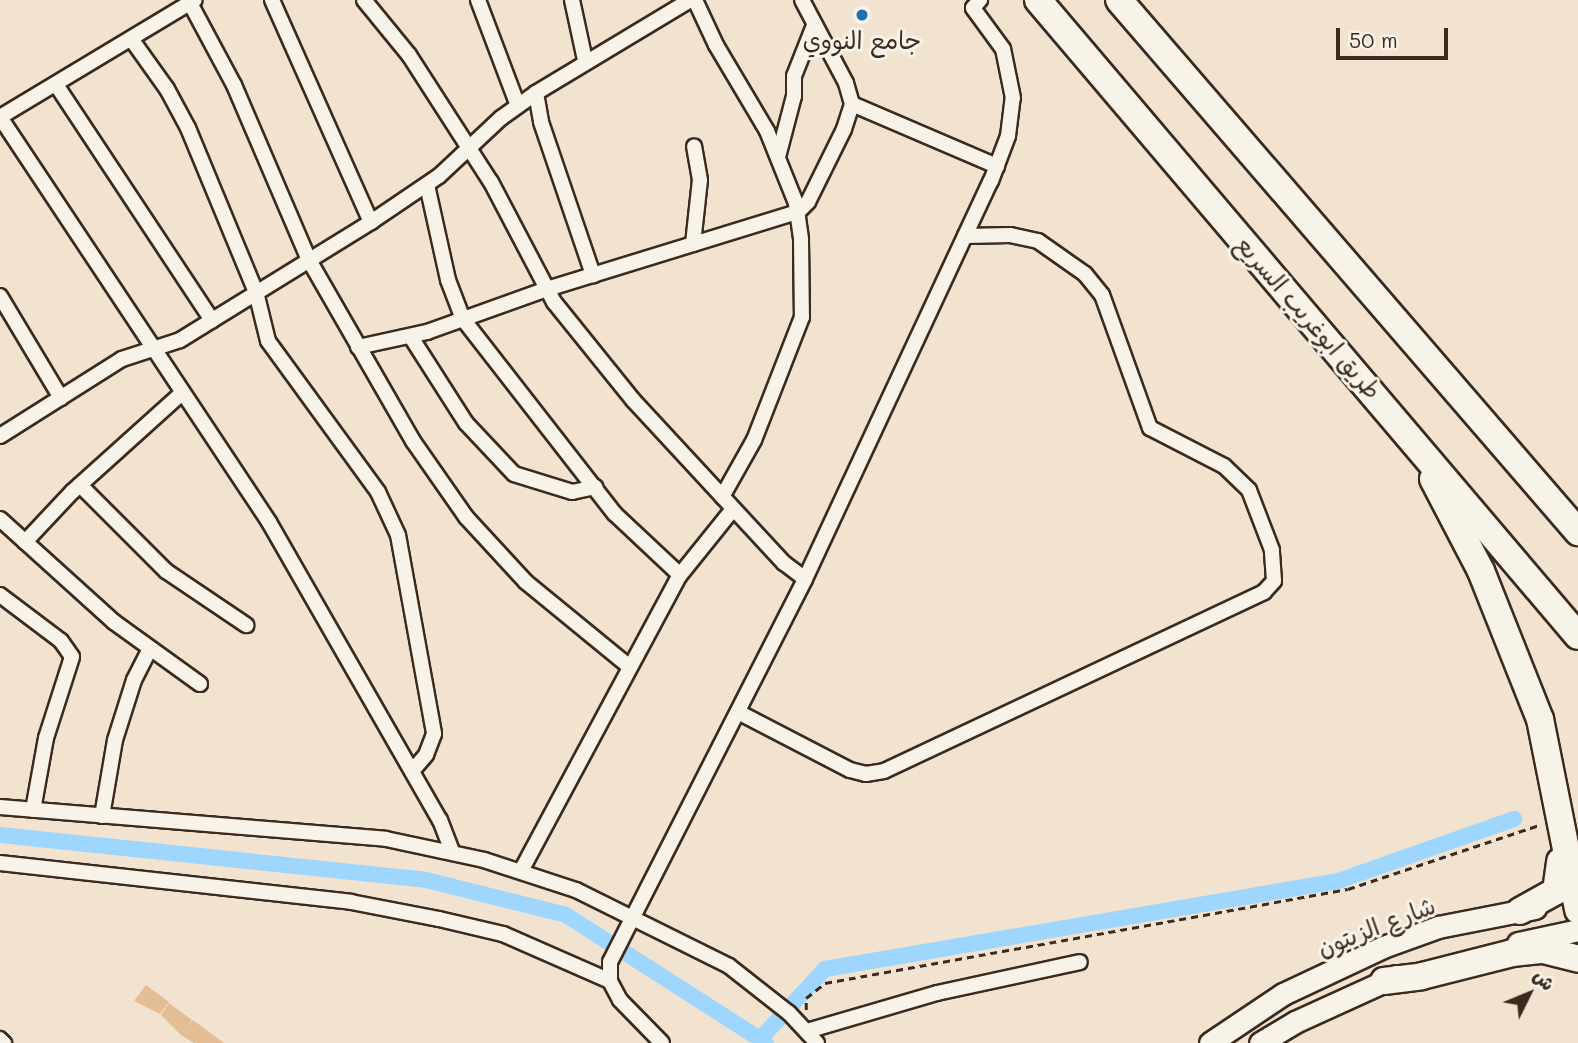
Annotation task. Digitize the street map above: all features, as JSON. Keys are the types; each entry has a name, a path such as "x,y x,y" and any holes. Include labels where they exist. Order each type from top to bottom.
{"highway":[{"name":"طريق ابوغريب السريع","path":"1038,0 1410,434 1578,636"},
{"path":"1119,0 1578,532"},
{"path":"1410,434 1481,571 1540,719 1577,902"},
{"path":"1520,911 1556,891 1560,827"},
{"path":"1384,981 1423,976 1512,953 1543,950 1578,959"}],"main road":[{"name":"شارع الزيتون","path":"1210,1043 1283,994 1383,947 1437,927 1577,902"},
{"path":"1260,1043 1294,1022 1384,981 1440,960 1578,930"}],"street":[{"path":"272,0 371,222"},
{"path":"364,0 409,55 467,151 491,182 547,289 633,400 733,509 805,579"},
{"path":"478,0 518,106"},
{"path":"572,0 585,60"},
{"path":"0,417 4,433 122,359 180,340 427,185 518,106 585,60 668,6 690,0"},
{"path":"695,0 778,158 798,212 802,317 754,440 722,497"},
{"path":"358,347 411,337 547,289 798,212 808,202 844,129 852,103 846,83 813,28 802,0"},
{"path":"452,851 412,771 275,533 0,117 57,86 193,1 234,85 309,260 413,441 484,537 526,582 630,667"},
{"path":"662,1043 620,1000 610,981 612,958 636,917 805,579 997,166 1008,136 1012,86 997,37 973,3"},
{"path":"778,158 794,96 794,76 813,28"},
{"path":"132,40 167,89 188,128 256,292 268,341 378,492 398,535 434,734 426,755 412,771"},
{"path":"57,86 212,320"},
{"path":"536,93 541,122 593,275"},
{"path":"852,103 997,166"},
{"path":"693,244 700,180 694,147"},
{"path":"427,185 448,280 463,319 637,538 680,575"},
{"path":"738,712 850,770 866,774 884,771 1264,592 1274,581 1272,550 1249,490 1224,466 1150,428 1102,295 1085,274 1065,256 1038,241 1010,235 965,236"},
{"path":"0,296 61,398"},
{"path":"411,337 466,423 514,474 572,492 595,487"},
{"path":"25,542 80,485 181,394"},
{"path":"80,485 166,571 246,625"},
{"path":"521,872 680,575 733,509"},
{"path":"0,519 149,651 200,684"},
{"path":"0,595 61,641 72,657 46,738 33,810"},
{"path":"102,816 115,740 134,680 149,651"},
{"path":"0,807 386,839 452,851 576,890 636,917 729,966 798,1021 817,1043"},
{"path":"0,863 351,902 427,916 503,934 610,981"},
{"path":"798,1021 1080,962"},
{"path":"0,1039 4,1043"}],"path":[{"path":"798,1021 808,1008 806,998 825,983 1348,888 1560,827"}],"building":[{"path":"146,985 169,1002 160,1014 134,1001"},
{"path":"169,1003 192,1020 187,1028 193,1020 224,1043 194,1043 181,1035 161,1015"}],"waterway":[{"path":"762,1037 825,969 1338,881 1514,819"},
{"path":"0,835 426,880 566,915 766,1043"}],"place":[{"name":"جامع النووي","path":"862,15"}]}
